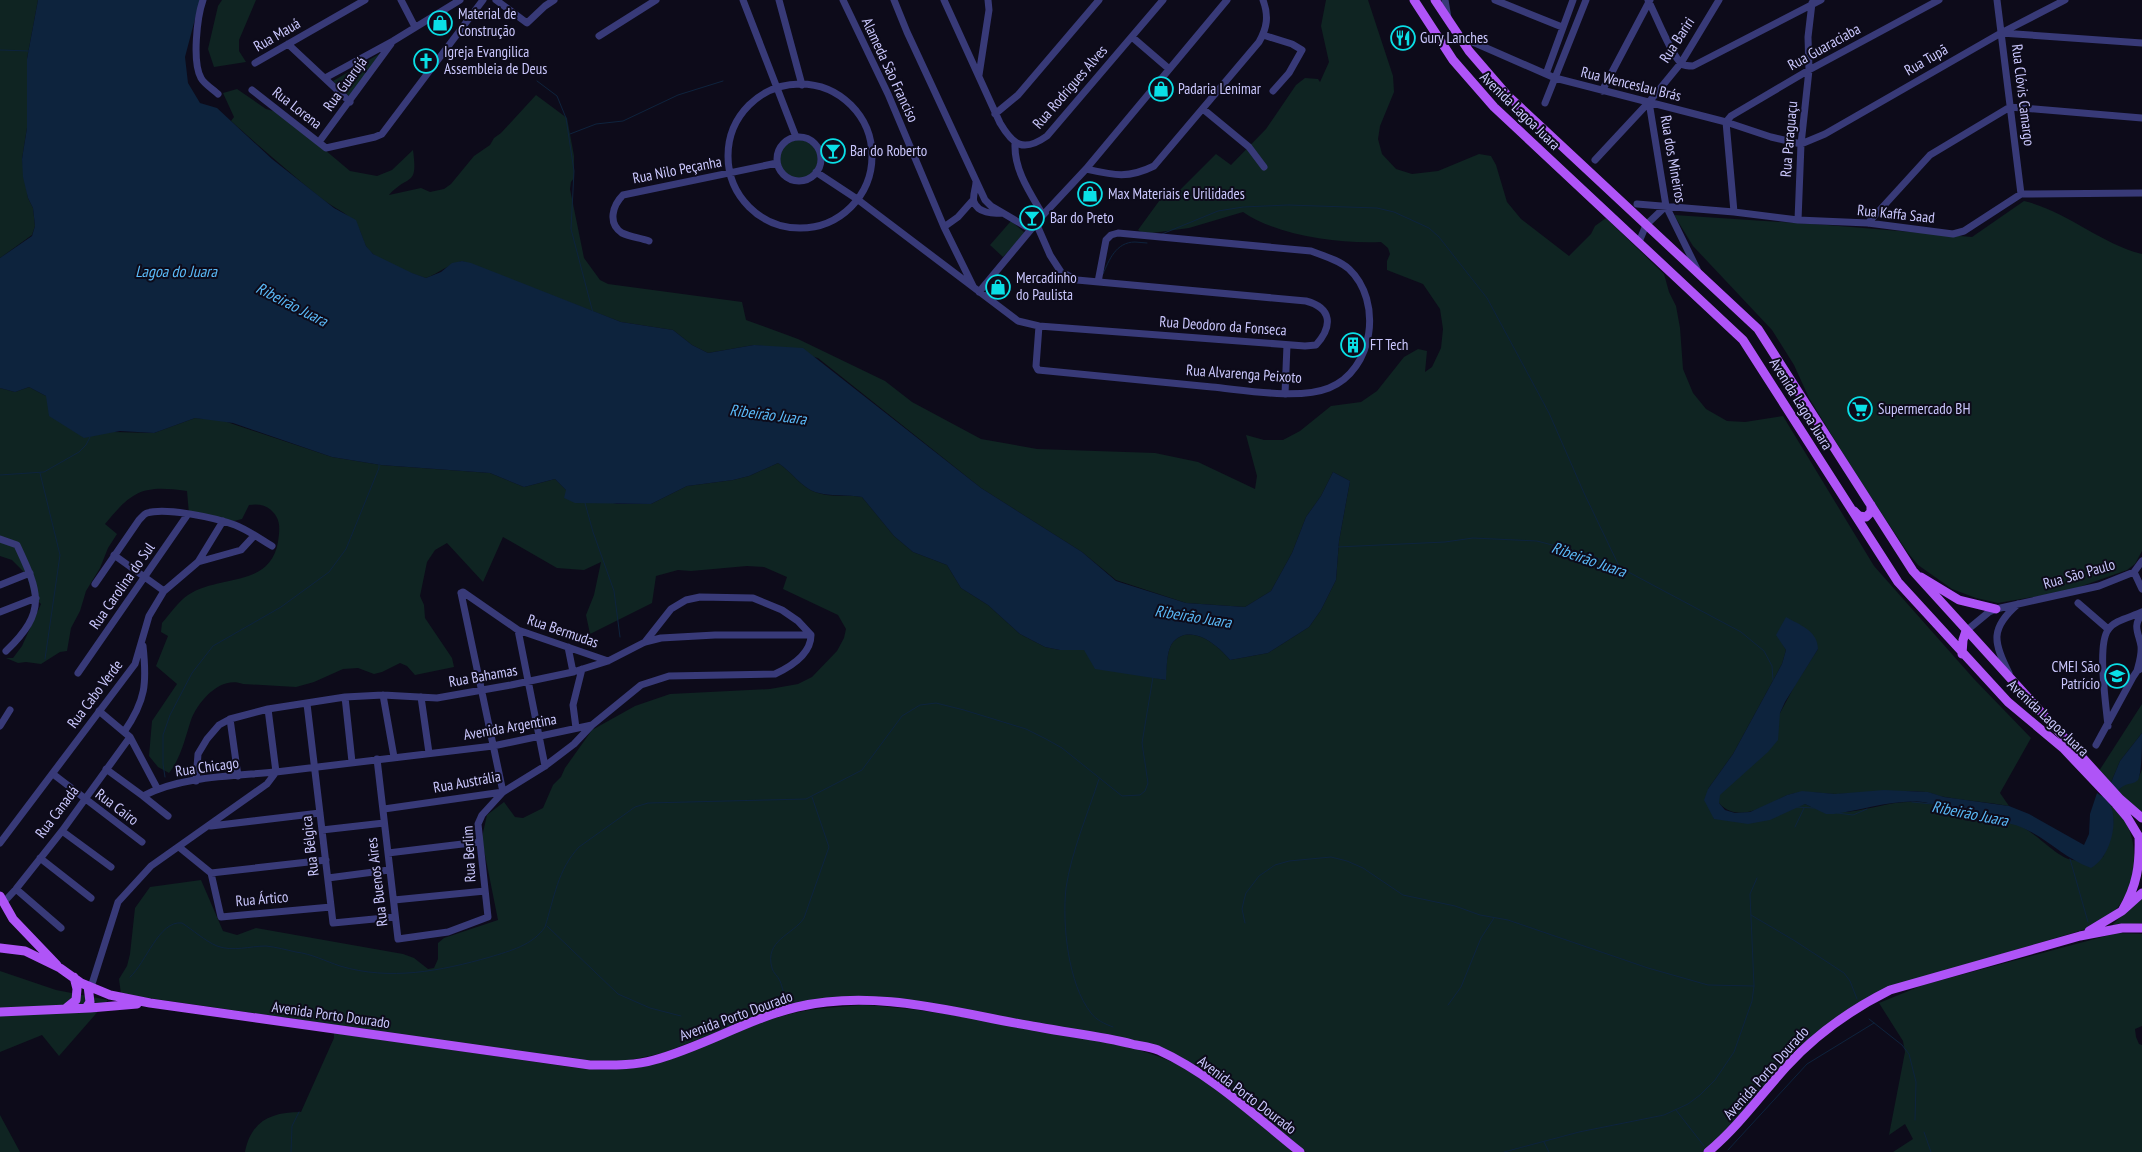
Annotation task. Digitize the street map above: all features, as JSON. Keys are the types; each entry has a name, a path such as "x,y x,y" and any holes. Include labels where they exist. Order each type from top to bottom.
{"main road":[{"name":"Avenida Lagoa Juara","path":"1414,0 1453,60 1475,87 1743,340 1898,582 1962,654 2018,712 2098,779"},
{"name":"Avenida Lagoa Juara","path":"1435,0 1448,21 1484,69 1508,95 1758,330 1913,572 1966,631 2011,677 2118,801 2140,839"},
{"path":"1839,491 1859,516 1866,517 1870,514 1871,505"},
{"path":"1913,572 1959,600 1996,608"},
{"path":"1962,654 1966,631"},
{"name":"Avenida Lagoa Juara","path":"2118,801 2142,818"},
{"path":"2122,911 2131,897 2139,873 2140,839"},
{"path":"2080,936 2122,911 2142,893"},
{"path":"2,899 14,919 60,968"},
{"path":"2080,936 2122,928 2142,928"},
{"name":"Avenida Porto Dourado","path":"1708,1152 1733,1130 1804,1048 1843,1016 1890,990 2080,936"},
{"name":"Avenida Porto Dourado","path":"0,948 25,951 110,995 150,1003 590,1065 653,1061 682,1051 760,1018 799,1007 833,1001 900,1002 1114,1039 1155,1049 1215,1084 1300,1152"},
{"path":"65,1009 76,1000 77,989 74,978"},
{"path":"86,1008 90,1002 90,986"},
{"name":"Avenida Porto Dourado","path":"0,1012 150,1003"}],"street":[{"path":"203,0 199,11 196,50 201,78 218,94"},
{"path":"346,0 351,8"},
{"name":"Rua Mauá","path":"254,63 365,0"},
{"path":"401,0 415,27"},
{"path":"325,78 393,41 460,0"},
{"name":"Rua Lorena","path":"252,90 326,148 375,137 382,134 483,0"},
{"path":"496,0 526,23 554,0"},
{"path":"599,36 656,0"},
{"path":"744,0 796,137"},
{"path":"779,0 802,85"},
{"name":"Alameda São Franciso","path":"843,0 888,94 944,227 977,290"},
{"path":"894,0 985,200 1002,213 1033,226"},
{"path":"944,0 996,114 1005,132 1015,144 1022,178 1043,214"},
{"path":"979,75 989,10 988,0"},
{"path":"996,114 1018,95 1098,0"},
{"name":"Rua Rodrigues Alves","path":"1015,144 1032,143 1047,136 1163,0"},
{"path":"977,290 1043,214 1086,169 1168,68 1227,0"},
{"path":"1086,169 1123,176 1140,174 1154,166 1263,35 1267,28 1266,8 1263,0"},
{"path":"1446,0 1448,21"},
{"path":"1496,0 1562,27"},
{"path":"1546,74 1573,0"},
{"path":"1545,103 1586,0"},
{"path":"1649,0 1681,63 1693,66 1821,0"},
{"path":"1602,91 1649,0"},
{"name":"Rua Bariri","path":"1595,160 1649,102 1681,63 1719,0"},
{"name":"Rua Guaraciaba","path":"1726,122 1736,112 1809,70 1939,0"},
{"name":"Rua Clóvis Camargo","path":"1997,0 2021,194"},
{"name":"Rua Tupã","path":"1801,144 1825,134 2001,33 2064,0"},
{"name":"Rua Paraguaçu","path":"1798,220 1801,144 1809,70 1808,37 1812,3"},
{"path":"2001,33 2142,43"},
{"path":"1263,35 1292,44 1302,50 1289,73 1273,91"},
{"name":"Rua Wenceslau Brás","path":"1459,36 1555,78 1726,122 1771,137 1801,144"},
{"path":"1132,37 1168,68"},
{"name":"Rua Guarujá","path":"319,142 393,41"},
{"path":"288,44 350,102"},
{"path":"802,85 824,88 834,93 852,106 865,125 872,146 872,163 868,180 858,199 841,215 820,225 803,228 786,226 775,223 755,212 740,194 730,173 729,152 737,122 758,98 777,89 802,85"},
{"name":"Rua dos Mineiros","path":"1649,102 1666,206 1699,274"},
{"path":"1868,223 1930,155 2010,107 2142,118"},
{"path":"1203,109 1249,147 1264,167"},
{"path":"1726,122 1734,212"},
{"path":"796,137 810,140 819,151 819,165 816,172 804,180 790,179 784,175 777,163 778,151 781,146 796,137"},
{"name":"Rua Nilo Peçanha","path":"649,241 622,232 615,225 612,216 613,211 623,195 777,163"},
{"name":"Rua Deodoro da Fonseca","path":"816,172 858,199 1018,321 1039,326 1287,345 1316,345 1323,338 1327,330 1328,321 1324,310 1318,304 1306,301 1077,280 1061,272 1033,226"},
{"path":"944,227 958,217 973,200 976,182"},
{"path":"2021,194 2142,193"},
{"name":"Rua Kaffa Saad","path":"1637,204 1734,212 1798,220 1868,223 1957,234 2021,194"},
{"path":"973,200 974,204 988,214 1002,213"},
{"path":"1639,242 1646,225 1666,206"},
{"name":"Rua Alvarenga Peixoto","path":"1039,326 1036,368 1038,370 1285,394 1314,392 1330,388 1355,368 1370,334 1370,312 1357,278 1348,268 1331,258 1311,252 1118,233 1111,235 1106,240 1098,282"},
{"path":"1285,394 1287,345"},
{"path":"95,584 114,555 146,514 158,512 188,514 223,522 237,526 272,546"},
{"name":"Rua Carolina do Sul","path":"78,673 188,514"},
{"path":"198,562 223,522"},
{"name":"Rua Cabo Verde","path":"0,843 135,664 149,616 164,591 198,562 241,550 254,536"},
{"path":"0,539 17,545 30,573 36,598 36,608 19,639 6,651"},
{"path":"114,555 164,591"},
{"name":"Rua São Paulo","path":"1966,631 1996,608 2099,586 2134,572 2142,561"},
{"path":"2134,572 2142,590"},
{"path":"0,585 30,573"},
{"name":"Rua Bermudas","path":"482,690 461,593 463,592 518,630 608,661"},
{"path":"645,642 671,609 686,600 700,597 753,598 782,610 798,621 810,635"},
{"path":"0,612 36,598"},
{"path":"2078,603 2108,629"},
{"path":"2011,677 1999,654 1996,639 2004,618 2018,604"},
{"path":"2108,726 2102,645 2108,629 2121,621 2142,614"},
{"path":"2096,745 2139,670 2142,648 2136,628 2142,614"},
{"path":"2121,621 2129,623 2136,628"},
{"path":"518,630 545,766"},
{"name":"Rua Bahamas","path":"196,781 198,754 206,739 219,725 230,719 268,709 345,697 383,695 436,698 528,682 573,672 608,661 645,642 661,638 715,635 810,635"},
{"name":"Avenida Argentina","path":"276,772 493,746 592,725 641,686 669,676 775,674 790,667 803,654 811,641 810,635"},
{"name":"Rua Canadá","path":"2,899 16,889 62,831 106,769 127,734 145,692 146,670 142,643"},
{"path":"568,647 573,672"},
{"path":"576,728 573,705 582,669"},
{"path":"482,690 503,792"},
{"path":"383,695 394,757"},
{"path":"345,697 352,762"},
{"path":"421,697 428,753"},
{"path":"2106,701 2118,707"},
{"name":"Rua Bélgica","path":"307,704 333,923 395,917"},
{"path":"90,986 118,902 151,866 267,784 276,772 268,709"},
{"path":"0,726 10,710"},
{"path":"99,711 127,734 157,788"},
{"path":"230,719 238,776"},
{"name":"Rua Austrália","path":"384,810 503,792 545,766 574,744 592,725"},
{"name":"Rua Buenos Aires","path":"377,759 398,939 448,932 488,917"},
{"path":"106,769 168,816"},
{"name":"Rua Chicago","path":"143,796 157,788 196,781 276,772"},
{"name":"Rua Cairo","path":"53,774 142,842"},
{"name":"Rua Berlim","path":"488,917 478,824 482,815 503,792"},
{"path":"208,826 320,813"},
{"path":"322,830 384,823"},
{"path":"62,831 111,867"},
{"path":"388,853 479,842"},
{"path":"179,847 211,874 326,860"},
{"path":"40,858 91,898"},
{"path":"328,878 389,870"},
{"name":"Rua Ártico","path":"211,874 221,916 331,907"},
{"path":"16,889 61,928"},
{"path":"394,900 485,891"}],"green space":[{"path":"0,0 38,0 27,59 27,128 22,159 28,198 33,208 35,226 32,235 0,258"},
{"path":"222,0 256,0 239,40 239,51 246,62 214,67 208,49 218,6"},
{"path":"1326,0 1368,0 1393,76 1394,92 1380,126 1378,139 1382,154 1396,169 1412,174 1438,171 1479,154 1491,156 1496,165 1507,202 1521,219 1569,256 1591,234 1595,226 1606,218 1664,274 1669,292 1676,306 1680,328 1683,369 1693,393 1706,409 1727,421 1745,422 1783,416 1874,566 1974,679 2031,738 2000,793 2009,806 1942,797 1926,792 1882,791 1838,794 1798,793 1785,796 1760,808 1743,813 1726,809 1719,803 1719,795 1734,781 1780,713 1818,649 1781,641 1786,650 1782,664 1733,754 1708,789 1714,819 1805,804 1821,810 1837,812 1896,803 1927,803 1970,819 2015,824 2023,827 2066,858 2080,860 2103,857 2111,837 2113,824 2112,810 2109,803 2125,821 2130,832 2134,856 2133,869 2126,894 2112,914 2093,927 1921,978 1844,1013 1731,1127 1703,1152 1306,1152 1218,1082 1127,1039 899,999 862,997 751,1019 663,1053 626,1061 578,1060 121,994 119,979 127,966 130,954 135,908 150,887 201,880 223,931 237,935 256,928 403,954 414,958 428,969 434,968 438,959 438,943 444,938 498,920 482,837 487,815 504,802 515,817 523,818 543,808 553,785 561,777 565,768 592,730 635,706 670,694 770,689 798,684 812,677 837,651 844,638 846,629 838,615 783,589 787,577 764,567 747,566 691,571 678,570 656,576 652,603 590,634 586,615 594,595 601,562 584,570 557,568 503,537 483,582 447,543 435,550 427,562 420,596 424,605 425,618 452,658 454,667 415,675 407,666 400,663 374,674 358,668 343,669 314,682 296,687 227,683 211,691 199,705 191,720 180,754 169,773 158,767 149,756 152,721 177,684 156,666 168,636 161,632 162,623 188,595 214,584 242,578 265,567 273,557 278,542 278,519 268,508 257,504 249,505 242,519 234,521 189,514 187,491 160,489 140,492 123,504 105,524 117,534 86,591 80,611 71,628 67,651 60,652 41,664 18,663 6,658 13,658 22,646 41,604 32,596 28,579 24,572 12,560 0,556 0,388 15,392 29,387 114,432 154,433 195,418 221,420 332,457 381,465 490,473 524,487 555,479 566,490 617,504 651,504 687,486 749,476 778,463 810,490 827,495 862,497 894,536 913,552 947,565 961,588 988,605 1020,634 1045,647 1060,650 1084,650 1148,676 1165,680 1167,659 1171,645 1181,636 1189,634 1205,638 1230,660 1268,653 1309,627 1321,610 1336,580 1339,541 1350,481 1333,472 1321,496 1306,517 1292,553 1271,591 1245,607 1186,603 1116,580 1082,552 981,488 818,358 781,348 754,345 708,353 692,345 673,330 621,322 462,261 426,278 402,270 384,261 366,246 360,230 353,221 309,189 231,121 234,117 223,93 237,89 266,109 281,113 350,171 377,176 392,170 413,150 413,175 389,195 421,188 430,192 444,189 451,184 474,156 490,145 494,138 501,133 536,95 567,118 574,156 574,178 570,189 584,258 600,280 608,284 742,302 746,320 798,339 885,381 912,402 981,439 1037,449 1155,453 1198,462 1255,489 1257,476 1246,435 1264,440 1283,440 1300,431 1331,406 1361,402 1377,391 1404,357 1418,349 1427,351 1425,372 1432,367 1441,348 1443,329 1440,309 1423,284 1387,270 1387,261 1390,254 1388,248 1381,242 1347,242 1309,237 1273,227 1243,212 1189,228 1145,234 1138,230 1162,197 1169,201 1216,154 1231,165 1266,129 1296,85 1305,78 1318,79 1320,82 1329,62 1321,26"},
{"path":"386,50 349,96 333,81"},
{"path":"799,140 813,145 818,159 813,173 799,178 785,173 780,159 785,145"},
{"path":"2024,201 2055,212 2111,242 2142,254 2142,551 2135,564 2127,570 2068,591 1998,603 1976,598 1952,589 1918,565 1858,478 1809,398 1794,365 1772,330 1693,246 1674,215 1972,237"},
{"path":"1011,221 1025,233 1003,257 990,245"},
{"path":"2142,704 2142,733 2120,761 2110,785 2099,771"},
{"path":"2142,769 2142,814 2118,791 2124,784 2136,780"},
{"path":"2142,897 2142,923 2112,926 2113,924"},
{"path":"2117,933 2142,934 2142,1026 2135,1029 2139,1044 2142,1045 2142,1152 1893,1152 1913,1139 1905,1124 1889,1135 1905,1052 1903,1041 1879,1003 1923,985"},
{"path":"0,971 56,990 108,1000 59,1056 42,1035 0,1052"},
{"path":"862,1005 958,1016 1103,1042 1152,1054 1182,1067 1211,1085 1293,1152 245,1152 252,1133 264,1120 280,1114 301,1112 334,1038 334,1033 602,1070 627,1068 669,1058 749,1027 790,1014 817,1009"},
{"path":"0,1115 20,1152 0,1152"}],"water":[{"name":"Lagoa do Juara","path":"38,0 200,0 185,57 188,83 200,103 217,108 272,159 334,208 356,220 366,246 373,254 426,278 441,272 452,263 462,261 471,263 621,322 673,330 692,345 708,353 754,345 803,348 981,488 1082,552 1116,581 1186,603 1245,607 1271,591 1292,553 1306,517 1321,496 1333,472 1350,481 1339,541 1336,580 1321,610 1309,627 1268,653 1230,660 1205,638 1189,634 1181,636 1171,645 1167,659 1166,680 1095,669 1084,650 1060,650 1045,647 1020,634 988,605 961,588 947,565 913,552 894,536 862,497 827,494 810,490 778,463 749,476 687,486 651,504 575,503 564,498 566,490 555,479 524,487 490,473 381,465 332,457 233,423 195,418 154,433 120,431 84,438 49,416 46,396 29,387 15,392 0,388 0,258 32,236 35,226 33,208 28,198 23,177 22,159 27,128 27,59"},
{"path":"1786,617 1812,633 1818,649 1780,713 1778,740 1768,752 1720,795 1719,803 1725,810 1735,813 1750,812 1787,795 1802,791 1835,794 1884,790 1928,792 1944,797 2009,806 2029,814 2084,845 2089,834 2090,814 2097,793 2109,802 2114,819 2108,848 2098,863 2091,868 2081,864 2032,832 2017,825 1971,820 1928,803 1894,803 1834,814 1826,814 1805,804 1770,820 1748,824 1714,819 1704,800 1708,789 1733,754 1782,664 1786,650 1776,635"},
{"path":"2142,733 2141,765 2138,780 2118,791 2110,785 2120,761"}],"waterway":[{"path":"0,50 29,51"},
{"path":"537,81 557,96 566,118 574,171 571,229 593,313"},
{"path":"570,134 596,124 623,121 678,95 723,81"},
{"path":"1162,234 1218,211 1243,207 1288,205 1377,208 1394,212 1429,228 1439,237 1487,298 1549,413 1619,566"},
{"path":"1103,274 1118,248 1128,243 1147,243"},
{"name":"Ribeirão Juara","path":"0,475 44,472 79,452 86,445 90,437"},
{"path":"165,777 163,735 170,715 192,673 213,646 281,607 329,572 346,549 379,468 379,463"},
{"path":"40,473 60,555 45,659"},
{"path":"585,503 614,591 620,637"},
{"name":"Ribeirão Juara","path":"1337,547 1445,542 1473,538 1537,541 1587,554 1619,567 1741,632 1764,651 1772,666 1773,680"},
{"path":"130,977 166,928 182,923 208,941 223,948 274,947 308,954 340,966 378,973 434,970 472,962 505,952 528,943 545,927 561,874 579,847 635,807 648,803 806,799 862,770 902,716 920,705 936,703 1026,729 1062,748 1122,796 1140,795 1145,791 1148,783 1142,743 1153,677"},
{"path":"1099,779 1068,875 1065,919 1068,953 1083,1001 1095,1018 1113,1027"},
{"path":"789,998 773,970 772,951 776,944 804,918 829,847 812,797"},
{"name":"Ribeirão Juara","path":"1912,802 1932,804"},
{"name":"Ribeirão Juara","path":"1795,807 1814,808"},
{"path":"1795,827 1804,808"},
{"name":"Ribeirão Juara","path":"1837,813 1853,815 1867,809"},
{"path":"1245,923 1242,909 1246,893 1259,876 1275,865 1289,861 1331,857 1363,868 1403,895 1455,906 1480,915 1508,920 1648,968 1708,985 1754,986"},
{"path":"2070,859 2088,922"},
{"path":"1504,1152 1579,1132 1664,1115 1688,1104 1715,1080 1734,1052 1752,1001 1754,986 1750,894 1757,878"},
{"path":"1751,915 1844,973 1850,981 1857,999"},
{"path":"1448,1005 1461,987 1481,938 1494,918"},
{"path":"547,926 618,994 650,1008 681,1016"},
{"path":"1869,1019 1902,1045 1909,1054 1916,1082 1915,1120"},
{"path":"1728,1150 1807,1064 1874,1023"},
{"path":"1676,1110 1704,1146"},
{"path":"291,1152 292,1126 299,1112"},
{"path":"1924,1132 1931,1152"},
{"path":"1544,1142 1549,1152"}],"place":[{"name":"Material de Construção","path":"440,23"},
{"name":"Gury Lanches","path":"1403,38"},
{"name":"Igreja Evangilica Assembleia de Deus","path":"426,61"},
{"name":"Padaria Lenimar","path":"1161,89"},
{"name":"Bar do Roberto","path":"833,151"},
{"name":"Max Materiais e Urilidades","path":"1090,194"},
{"name":"Bar do Preto","path":"1032,218"},
{"name":"Mercadinho do Paulista","path":"998,287"},
{"name":"FT Tech","path":"1353,345"},
{"name":"Supermercado BH","path":"1860,409"},
{"name":"CMEI São Patrício","path":"2117,676"}]}
